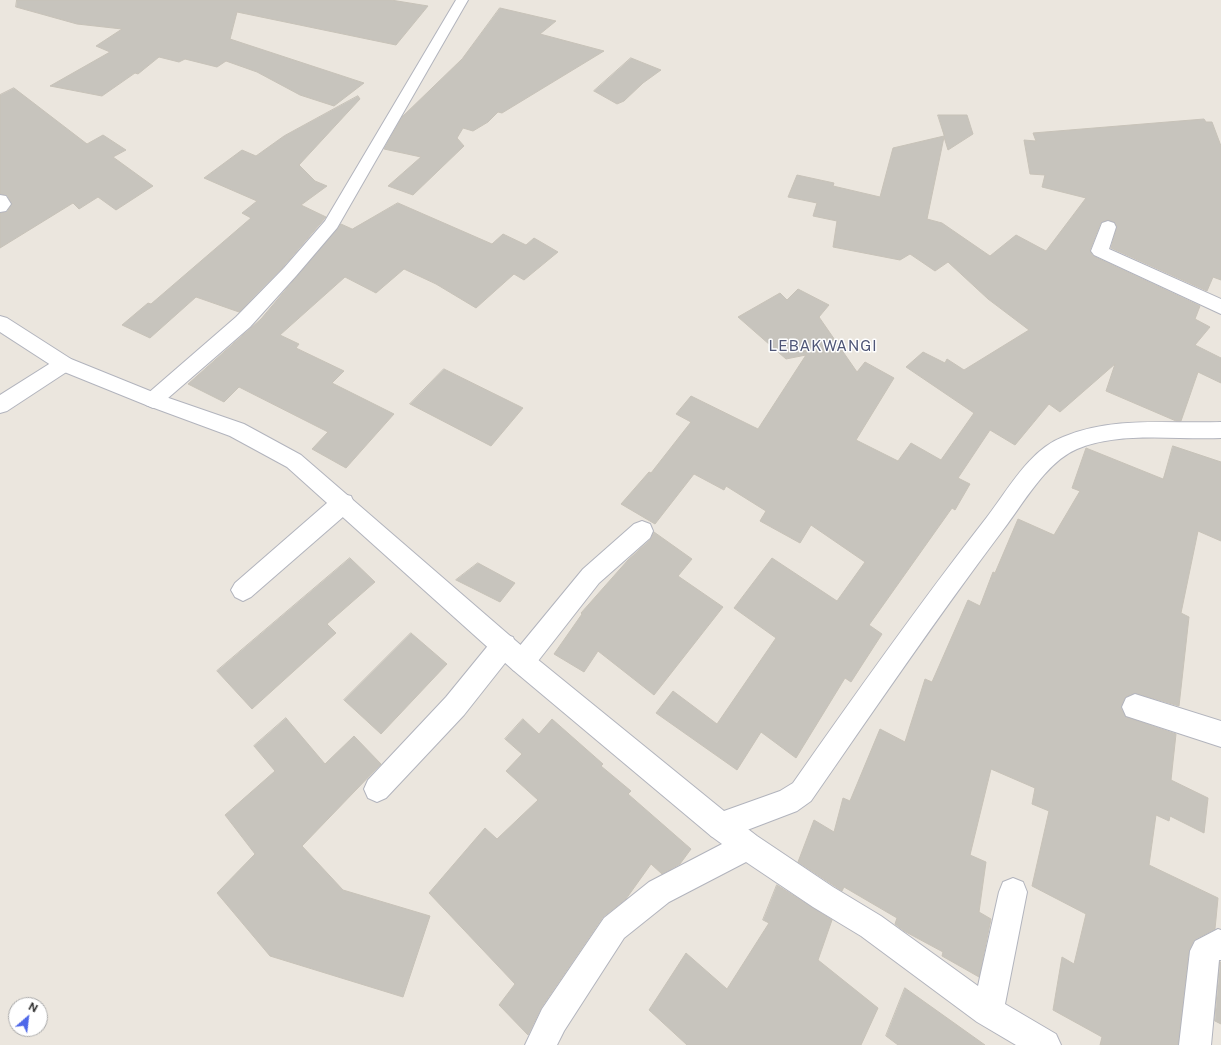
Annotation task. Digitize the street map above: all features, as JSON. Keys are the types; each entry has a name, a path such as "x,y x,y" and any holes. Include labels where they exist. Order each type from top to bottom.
{"street":[{"path":"153,400 243,322 290,272 331,224 462,0"},
{"path":"0,200 2,204 0,207"},
{"path":"1108,227 1100,251 1218,300"},
{"path":"0,323 64,364 153,400 237,430 294,461 522,662 721,826 747,846 823,897 871,926 988,1010 1045,1045"},
{"path":"0,405 64,364"},
{"path":"721,826 788,802 802,792 964,563 1040,465 1067,444 1092,435 1119,431 1199,432 1221,430"},
{"path":"243,590 343,503"},
{"path":"522,662 591,576 642,531"},
{"path":"377,789 455,706 504,645"},
{"path":"1135,707 1221,734"},
{"path":"541,1045 553,1020 614,928 659,892 747,846"},
{"path":"988,1010 1013,892"},
{"path":"1194,1045 1205,950 1218,944 1221,945"}],"building":[{"path":"17,0 391,0 428,6 396,45 237,12 230,39 364,83 334,106 300,95 257,72 226,61 217,67 185,59 179,62 159,57 138,74 135,73 102,96 50,86 110,52 96,46 122,29 77,24 16,7"},
{"path":"500,8 556,21 540,34 604,51 502,113 498,112 488,122 473,131 463,128 457,138 464,146 413,195 388,186 421,157 384,149 402,117 462,59"},
{"path":"631,58 661,70 643,83 624,101 617,104 594,91"},
{"path":"14,88 87,144 103,135 126,150 113,157 153,186 116,210 98,197 79,209 73,203 0,248 0,213 7,212 12,204 7,195 0,194 0,95"},
{"path":"358,96 360,99 299,165 315,181 327,186 301,205 326,217 283,267 239,312 196,297 150,338 122,325 148,303 151,304 251,218 242,213 257,201 204,178 242,150 256,156 284,136"},
{"path":"938,115 967,115 973,134 948,150 944,137 927,219 942,223 990,256 1016,235 1046,251 1086,198 1042,187 1045,175 1030,174 1024,140 1036,141 1033,133 1204,119 1206,122 1212,122 1221,146 1221,280 1213,277 1207,291 1111,248 1117,226 1114,222 1108,220 1101,222 1090,250 1093,256 1200,306 1195,319 1210,327 1195,345 1221,358 1221,383 1198,372 1181,421 1176,421 1106,391 1115,364 1060,412 1049,404 1015,445 990,430 958,478 970,484 955,510 952,508 869,625 882,634 851,682 845,678 796,758 761,732 737,770 656,713 673,691 717,724 776,638 734,608 772,558 837,601 865,562 811,525 800,543 760,521 766,511 726,486 724,490 694,474 655,524 621,504 649,472 651,473 691,422 676,414 691,396 758,429 806,355 786,359 738,317 780,293 787,300 798,289 829,305 819,317 857,372 865,362 894,378 856,440 898,461 911,443 941,460 974,413 906,367 923,352 945,363 947,359 964,370 1029,330 988,299 948,262 935,271 910,254 900,260 833,247 837,221 813,216 817,203 788,197 797,175 834,183 833,186 880,197 893,148 944,136"},
{"path":"398,203 492,244 503,234 526,245 534,238 558,252 524,280 514,274 476,308 436,284 404,269 376,293 345,277 280,335 299,344 296,348 344,371 332,383 394,414 346,468 312,449 328,432 239,387 224,402 188,384 261,319 341,224 352,229"},
{"path":"444,369 523,408 491,446 410,404"},
{"path":"1173,446 1221,462 1221,541 1198,531 1181,613 1189,617 1179,706 1135,693 1125,697 1121,708 1126,717 1176,734 1171,780 1208,798 1204,833 1170,816 1169,821 1156,815 1149,865 1218,898 1215,929 1194,940 1189,950 1178,1045 1100,1045 1102,1037 1053,1010 1062,957 1074,964 1086,914 1032,886 1049,811 1032,804 1035,788 991,769 970,855 986,862 979,912 991,919 979,977 942,956 943,952 904,931 895,924 897,918 844,887 842,891 798,862 814,820 834,832 843,798 850,801 880,729 905,742 925,679 932,682 968,600 980,606 993,572 995,573 1018,519 1054,535 1080,491 1072,488 1086,448 1163,479"},
{"path":"654,532 692,559 678,576 723,607 654,695 598,651 584,672 554,654 582,614 581,613 628,560 651,539"},
{"path":"350,558 375,582 327,624 336,633 252,709 217,671"},
{"path":"478,563 515,583 500,602 456,580"},
{"path":"411,633 447,664 381,734 344,700"},
{"path":"286,718 325,764 354,736 381,764 302,846 343,890 430,916 403,997 270,956 217,893 255,854 225,815 275,771 254,746"},
{"path":"523,719 539,734 552,719 603,764 601,766 631,791 628,794 691,849 680,864 662,874 651,864 626,899 603,917 541,1008 528,1035 499,1005 515,984 429,893 485,828 497,839 538,800 506,771 522,754 505,739"},
{"path":"777,885 832,920 818,960 878,1008 861,1045 687,1045 649,1010 686,953 727,989 769,923 763,920"},
{"path":"1221,962 1221,1024 1215,1021"},
{"path":"905,988 985,1045 898,1045 886,1036"}],"district":[{"name":"LEBAKWANGI","path":"823,346"}]}
